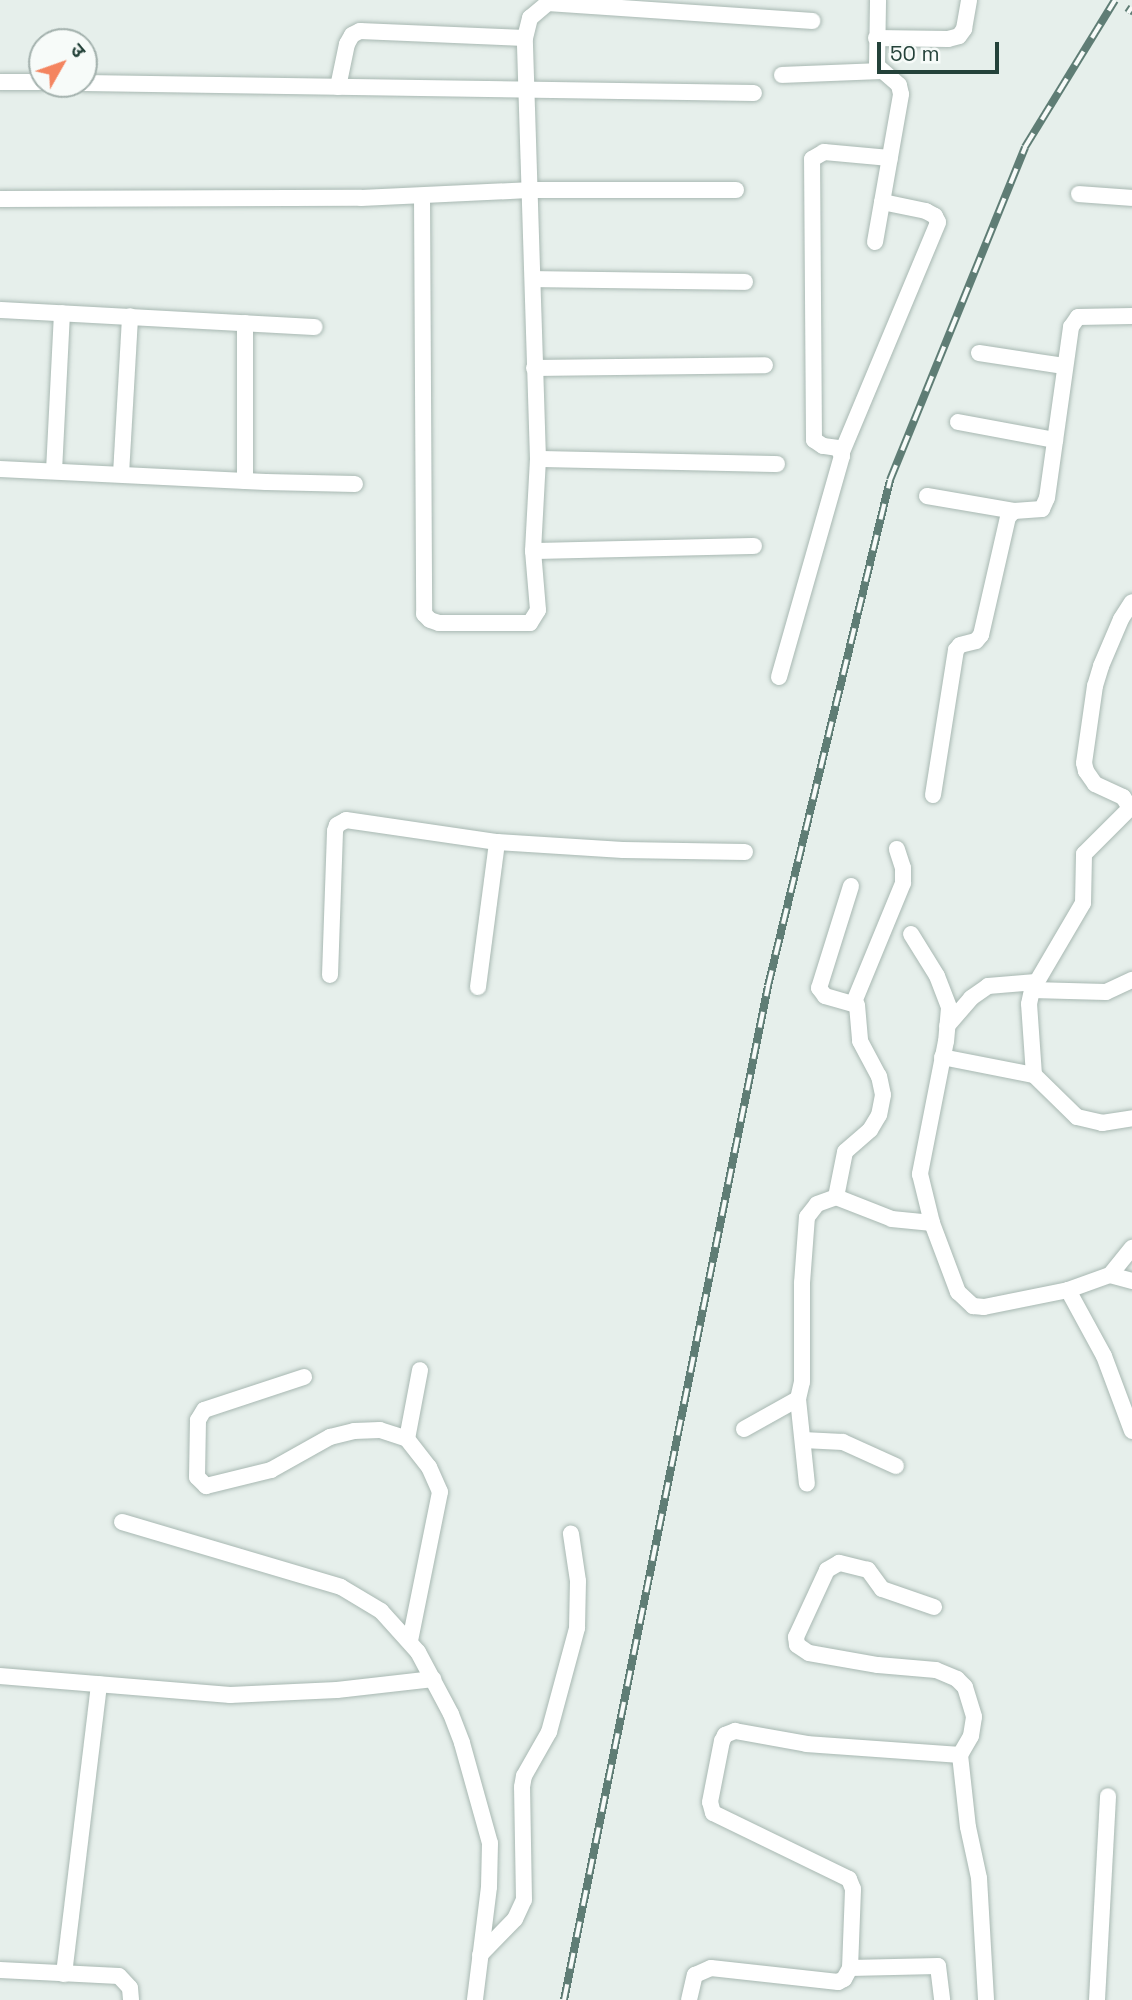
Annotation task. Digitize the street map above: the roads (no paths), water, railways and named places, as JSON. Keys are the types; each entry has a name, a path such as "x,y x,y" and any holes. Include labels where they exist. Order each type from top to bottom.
{"street":[{"path":"875,242 901,94 899,85 880,71 876,59 878,0"},
{"path":"876,38 947,39 958,36 964,29 969,0"},
{"path":"422,195 424,614 439,623 530,623 538,610 533,551 538,459 534,368 535,279 524,89 525,38 530,18 538,9 557,2 813,22"},
{"path":"338,87 347,44 352,35 360,31 525,38"},
{"path":"782,75 880,71"},
{"path":"0,82 28,82"},
{"path":"98,83 754,93"},
{"path":"842,452 814,440 812,159 824,152 890,158"},
{"path":"0,199 422,195 528,190 736,190"},
{"path":"1079,194 1132,198"},
{"path":"779,677 842,452 938,222 935,216 926,211 882,202"},
{"path":"535,279 746,282"},
{"path":"0,310 315,327"},
{"path":"54,471 62,313"},
{"path":"121,474 130,316"},
{"path":"927,496 1014,511 1036,511 1045,505 1071,327 1078,317 1132,316"},
{"path":"246,323 246,481"},
{"path":"979,353 1064,366"},
{"path":"534,368 765,366"},
{"path":"958,422 1055,440"},
{"path":"538,459 777,464"},
{"path":"0,469 355,484"},
{"path":"933,795 956,650 960,645 976,641 981,635 1008,517 1014,511"},
{"path":"533,551 754,546"},
{"path":"1034,1075 1030,1004 1034,986 1083,903 1085,890 1082,861 1087,849 1130,808 1129,802 1123,797 1095,784 1084,763 1094,686 1109,642 1132,602"},
{"path":"330,975 337,825 346,821 497,842 624,850 745,852"},
{"path":"478,987 497,842"},
{"path":"854,1002 903,883 903,868 897,849"},
{"path":"836,1197 845,1152 870,1130 878,1115 883,1095 879,1076 860,1041 858,1009 854,1002 825,996 819,988 851,886"},
{"path":"911,934 945,992 949,1008 920,1174 932,1223 958,1292 973,1306 984,1307 1068,1290 1110,1275 1132,1281"},
{"path":"947,1026 978,991 998,984 1106,992 1132,980"},
{"path":"942,1057 1034,1075 1077,1116 1102,1123 1132,1118"},
{"path":"807,1483 798,1399 802,1382 802,1283 807,1217 817,1204 836,1197 892,1219 932,1223"},
{"path":"1110,1275 1126,1251 1132,1248"},
{"path":"1068,1290 1104,1356 1132,1431"},
{"path":"407,1439 420,1370"},
{"path":"304,1377 210,1406 200,1415 197,1477 201,1483 212,1486 271,1470 330,1437 354,1431 395,1432 407,1439 429,1467 440,1492 410,1641"},
{"path":"744,1429 798,1399"},
{"path":"803,1440 843,1442 896,1466"},
{"path":"122,1522 341,1587 381,1611 410,1641 433,1679 462,1743 490,1843 489,1887 475,2000"},
{"path":"480,1955 515,1919 524,1900 522,1787 529,1766 550,1732 577,1628 579,1593 571,1534"},
{"path":"934,1607 883,1589 868,1570 832,1565 796,1637 797,1645 809,1653 949,1673 965,1688 974,1717 971,1736 960,1755 968,1827 979,1878 986,2000"},
{"path":"0,1676 230,1695 337,1690 433,1679"},
{"path":"64,1974 99,1684"},
{"path":"689,2000 695,1975 711,1968 838,1982 844,1979 850,1968 853,1889 849,1879 713,1813 710,1802 725,1735 736,1731 807,1744 960,1755"},
{"path":"1097,2000 1108,1796"},
{"path":"850,1968 938,1966 942,2000"},
{"path":"0,1970 119,1976 130,1988 131,2000"}],"railway":[{"path":"564,2000 768,986 890,480 1025,147 1115,0"},
{"path":"1128,13 1132,7"}]}
